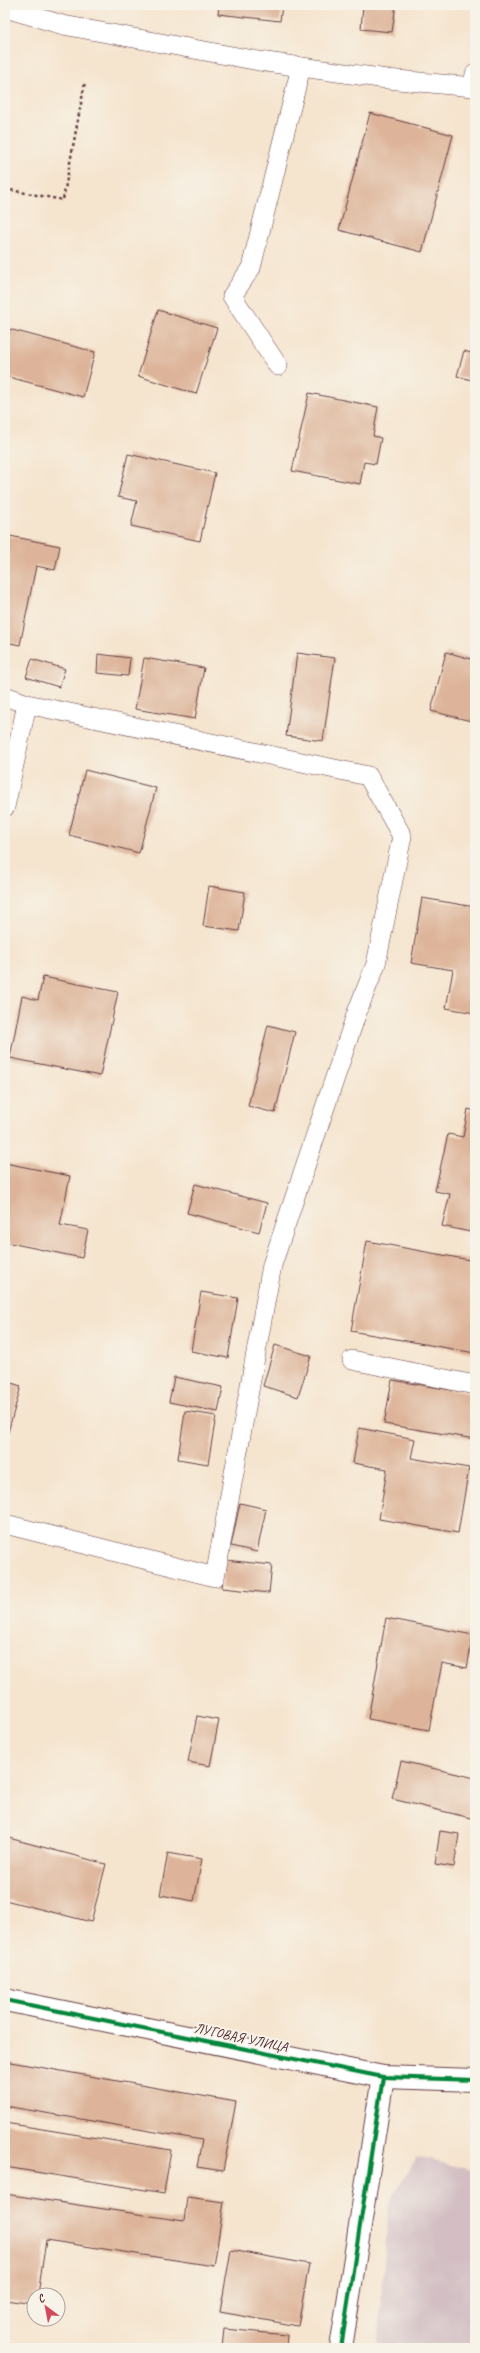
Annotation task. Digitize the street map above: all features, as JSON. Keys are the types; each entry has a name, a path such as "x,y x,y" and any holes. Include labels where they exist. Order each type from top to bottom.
{"street":[{"name":"ЛУГОВАЯ УЛИЦА","path":"5,2000 383,2077 475,2080"},
{"path":"341,2348 383,2077"}],"lane":[{"path":"5,8 63,25 300,67 387,79 474,85"},
{"path":"278,366 232,296 251,268 300,67"},
{"path":"5,696 26,704 368,776 402,836 376,964 357,1012 272,1265 215,1577 5,1524"},
{"path":"5,807 26,704"},
{"path":"352,1360 475,1385"}],"path":[{"path":"5,189 63,200 85,82"}],"shaded area":[{"path":"417,2157 475,2171 475,2348 377,2348 389,2203"}],"building":[{"path":"219,5 282,5 280,21 218,14"},
{"path":"363,5 396,5 392,32 361,29"},
{"path":"370,113 453,135 422,252 339,230"},
{"path":"158,310 217,328 196,394 138,376"},
{"path":"5,328 95,352 83,397 5,376"},
{"path":"464,351 475,354 475,381 457,376"},
{"path":"309,393 378,407 373,436 381,438 376,464 364,462 360,484 292,471"},
{"path":"128,454 215,473 200,541 131,526 137,501 118,497"},
{"path":"5,535 60,546 55,570 36,566 20,645 5,642"},
{"path":"446,652 475,660 475,722 431,711"},
{"path":"297,653 335,658 323,741 286,736"},
{"path":"98,654 130,658 128,676 97,673"},
{"path":"144,658 204,668 195,719 135,709"},
{"path":"32,659 65,669 59,687 26,677"},
{"path":"85,770 156,788 139,853 69,835"},
{"path":"209,886 245,892 239,931 203,926"},
{"path":"422,898 475,907 475,1013 446,1008 453,970 411,963"},
{"path":"43,977 118,992 100,1076 10,1058 22,996 38,1000"},
{"path":"268,1025 295,1032 275,1113 248,1106"},
{"path":"468,1109 475,1111 475,1233 442,1226 450,1194 435,1191 448,1134 463,1137"},
{"path":"5,1163 70,1176 60,1225 88,1230 82,1258 5,1242"},
{"path":"195,1184 267,1203 259,1232 187,1213"},
{"path":"367,1241 475,1261 475,1353 351,1331"},
{"path":"201,1292 238,1298 228,1358 191,1351"},
{"path":"275,1345 311,1356 298,1397 263,1386"},
{"path":"174,1377 223,1387 218,1412 169,1402"},
{"path":"392,1380 475,1394 475,1439 384,1424"},
{"path":"5,1381 21,1386 7,1436 5,1435"},
{"path":"185,1411 216,1416 208,1464 178,1459"},
{"path":"359,1428 415,1439 411,1458 469,1468 458,1533 379,1519 387,1469 353,1463"},
{"path":"240,1503 266,1509 257,1552 231,1546"},
{"path":"225,1560 272,1565 269,1593 222,1588"},
{"path":"386,1618 473,1635 467,1668 442,1663 429,1730 368,1719"},
{"path":"197,1716 219,1720 210,1766 188,1762"},
{"path":"401,1761 475,1778 475,1819 392,1799"},
{"path":"440,1831 459,1834 454,1867 435,1864"},
{"path":"5,1837 106,1864 91,1922 5,1900"},
{"path":"168,1853 202,1859 194,1901 160,1895"},
{"path":"474,1854 475,1869 473,1869"},
{"path":"5,2061 236,2102 223,2171 197,2167 202,2140 5,2106"},
{"path":"5,2123 171,2150 164,2193 5,2167"},
{"path":"5,2194 184,2221 187,2197 224,2202 214,2266 46,2240 39,2287 26,2287 26,2303 5,2300"},
{"path":"231,2250 309,2264 298,2326 220,2312"},
{"path":"224,2329 287,2335 286,2348 222,2348"}],"cycle path":[{"path":"5,2000 383,2077 475,2080"},
{"path":"341,2348 383,2077"}]}
